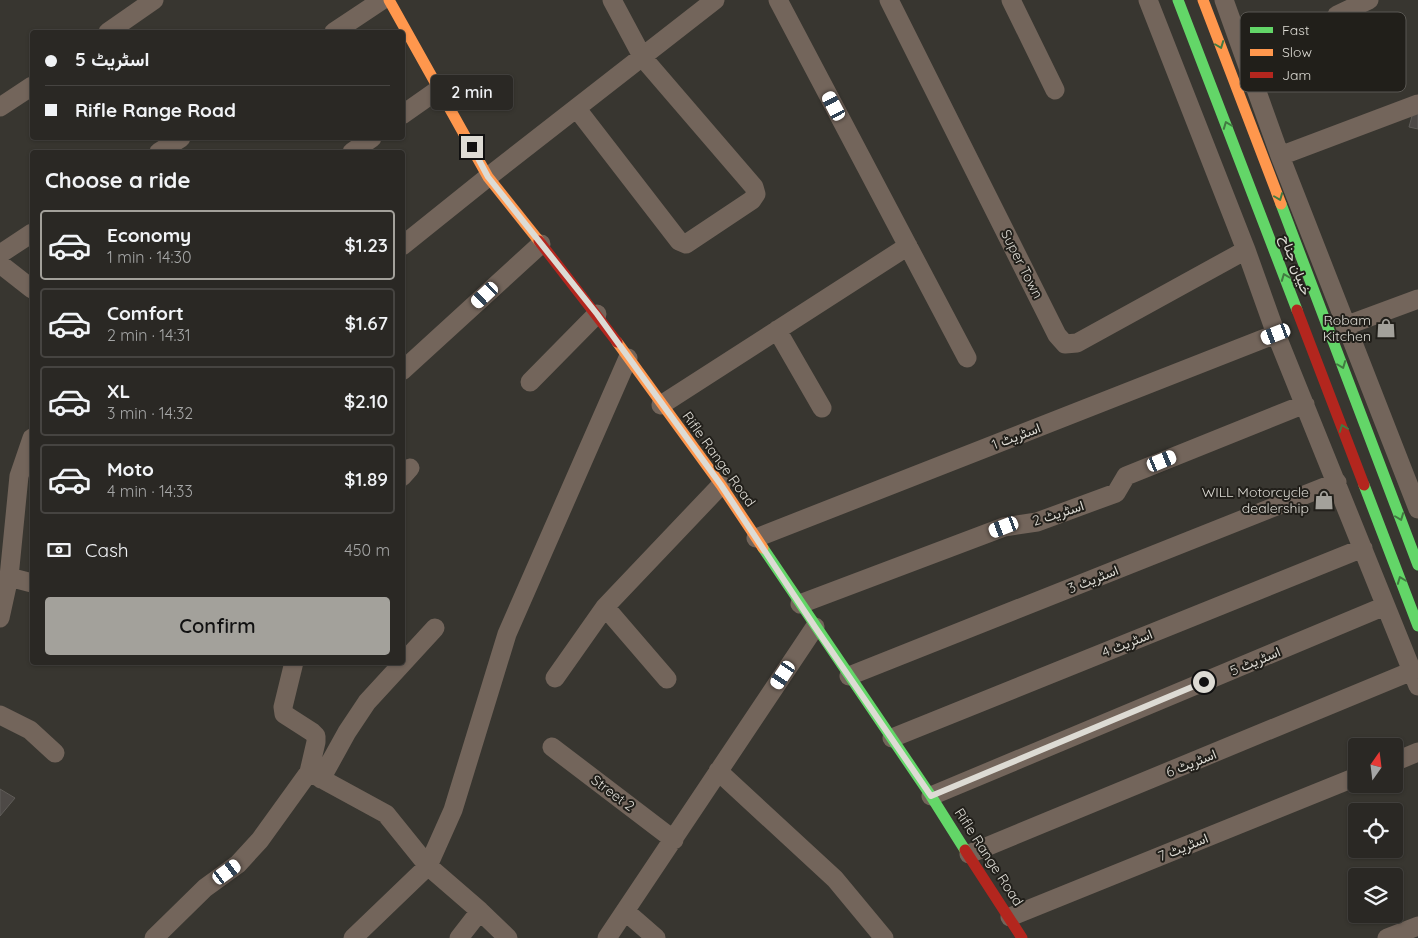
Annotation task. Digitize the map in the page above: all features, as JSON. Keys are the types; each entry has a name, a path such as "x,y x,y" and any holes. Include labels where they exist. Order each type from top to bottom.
{"main road":[{"name":"Rifle Range Road","path":"390,0 488,177 597,314 661,405 721,485 848,676 970,854 1022,938"},
{"name":"خیبان جناح","path":"1178,0 1418,626"},
{"name":"خیبان جناح","path":"1202,0 1418,565"}],"street":[{"path":"111,30 154,0"},
{"path":"337,30 382,0"},
{"path":"576,109 679,240 686,244 752,200 756,194 754,187 643,58 612,0"},
{"path":"405,244 716,0"},
{"path":"778,0 967,358"},
{"name":"Super Town","path":"889,0 1057,335 1065,344 1077,343 1246,250"},
{"path":"1011,0 1055,90"},
{"path":"1148,0 1246,250 1276,334 1415,678"},
{"path":"1224,0 1240,45"},
{"path":"1343,12 1369,0"},
{"path":"0,107 30,87"},
{"path":"405,113 439,88"},
{"path":"1257,92 1345,326 1418,510"},
{"path":"1280,156 1418,104"},
{"path":"355,150 369,140"},
{"path":"0,254 30,234"},
{"path":"405,368 540,244"},
{"path":"661,405 908,246"},
{"path":"0,264 30,288"},
{"path":"1345,326 1418,299"},
{"path":"530,382 597,314"},
{"path":"778,330 822,408"},
{"name":"اسٹریٹ 1","path":"756,538 1276,334"},
{"path":"353,938 428,866 454,810 507,634 628,358"},
{"name":"اسٹریٹ 2","path":"800,604 1004,527 1037,522 1116,493 1126,476 1305,404"},
{"path":"0,618 9,577 19,476 30,444"},
{"name":"اسٹریٹ 3","path":"848,676 1337,482"},
{"path":"556,678 605,607 721,485"},
{"name":"اسٹریٹ 4","path":"892,738 1363,548"},
{"path":"9,577 30,582"},
{"name":"اسٹریٹ 5","path":"931,796 1385,606"},
{"path":"605,607 667,679"},
{"path":"608,938 815,627"},
{"path":"405,660 434,628"},
{"path":"293,665 283,706 284,714 316,736 315,775"},
{"path":"154,938 205,888 238,864 260,840 315,775 367,702 400,665"},
{"name":"اسٹریٹ 6","path":"970,854 1415,678"},
{"path":"0,715 30,730 55,753"},
{"name":"Street 2","path":"552,746 674,840"},
{"path":"1403,758 1418,752"},
{"path":"718,771 834,879 884,938"},
{"path":"315,775 386,814 428,866 508,938"},
{"name":"اسٹریٹ 7","path":"1010,917 1348,780"},
{"path":"459,938 480,911"},
{"path":"625,911 656,938"},
{"path":"1387,938 1418,926"}],"building":[{"path":"1415,105 1418,105 1418,129 1409,127"},
{"path":"0,789 15,798 0,816"}],"traffic: fast":[{"path":"1178,0 1297,310"},
{"path":"1281,204 1418,565"},
{"path":"1364,485 1418,626"},
{"path":"763,548 931,796 965,850"}],"traffic: slow":[{"path":"389,0 488,177 539,241"},
{"path":"1203,0 1281,204"},
{"path":"617,342 721,485 763,548"}],"traffic: jam":[{"path":"539,241 617,342"},
{"path":"1297,310 1364,485"},
{"path":"965,850 1022,938"}],"place":[{"name":"Robam Kitchen","path":"1386,328"},
{"name":"WILL Motorcycle dealership","path":"1324,500"}],"route":[{"path":"472,147 488,177 597,314 661,405 721,485 848,676 931,796 1204,682"}]}
